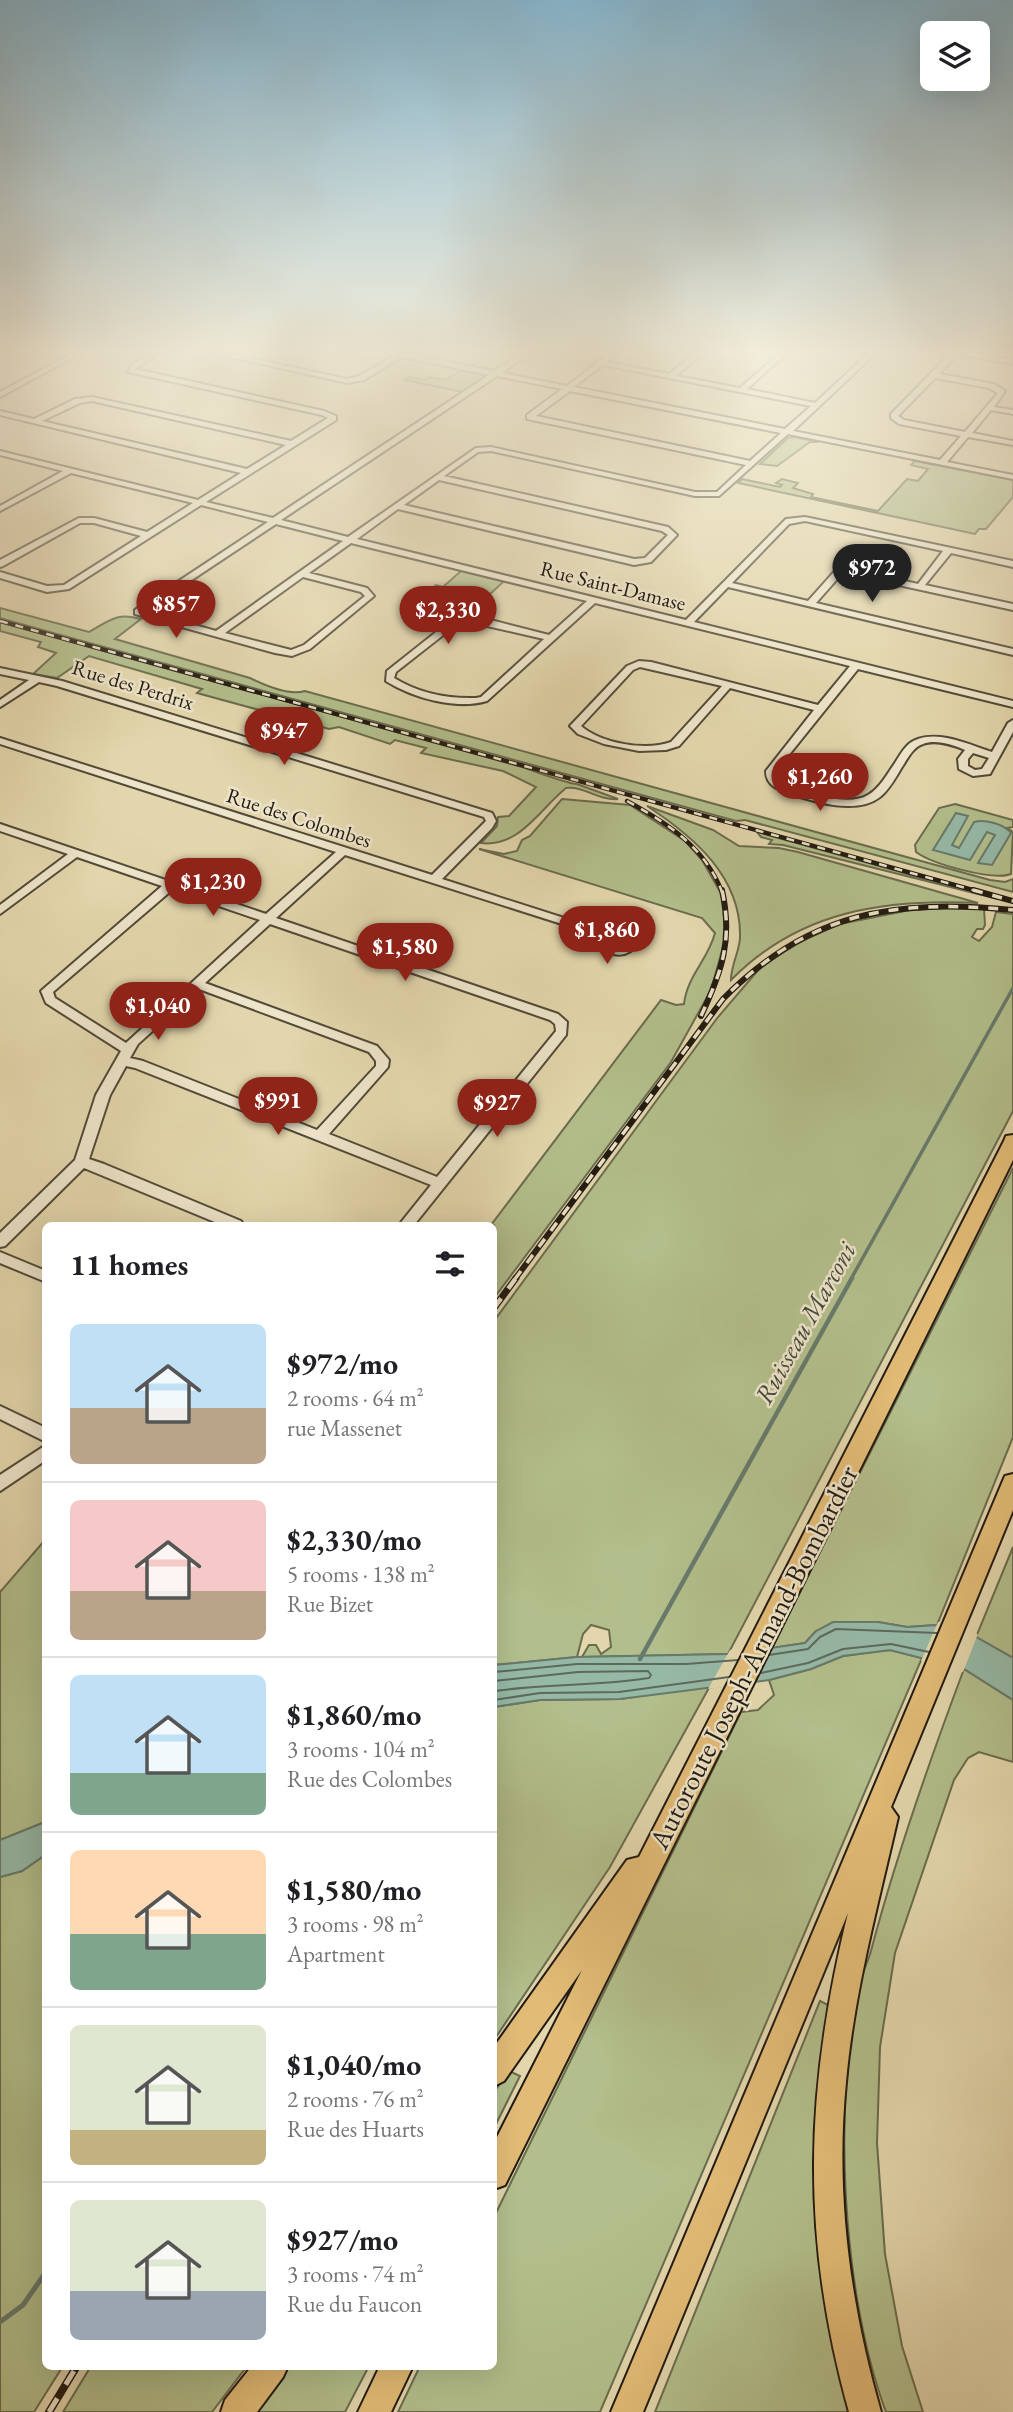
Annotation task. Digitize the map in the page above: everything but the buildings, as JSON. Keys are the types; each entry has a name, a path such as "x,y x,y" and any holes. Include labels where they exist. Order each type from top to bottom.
{"highway":[{"name":"Autoroute Joseph-Armand-Bombardier","path":"497,2168 1013,1141"},
{"path":"627,2412 1013,1483"},
{"path":"865,2412 848,2351 834,2269 827,2185 828,2113 836,2036 849,1966 898,1761"},
{"path":"497,2067 674,1816"},
{"path":"237,2412 268,2370"},
{"path":"374,2412 395,2370"}],"street":[{"name":"Rue Saint-Damase","path":"48,465 1013,704"},
{"path":"217,465 248,472"},
{"path":"0,575 54,590 66,587 260,465"},
{"path":"302,574 364,590 370,596 307,647 292,653 278,652 138,612 359,465"},
{"path":"216,635 455,465"},
{"path":"559,465 699,495 714,495 721,492 750,465"},
{"path":"950,465 1013,477"},
{"path":"0,509 71,470"},
{"path":"396,506 634,562 648,559 673,535 665,529 437,477"},
{"path":"688,623 786,522 793,519 805,519 1013,564"},
{"path":"0,564 79,520 94,521 149,535"},
{"path":"921,586 949,550"},
{"path":"809,605 836,575 854,570 1013,607"},
{"path":"725,584 1013,652"},
{"path":"550,638 464,618 453,623 393,671 389,679 399,685 460,702 478,702 593,600"},
{"path":"728,685 675,744 665,749 631,747 587,735 575,726 630,668 639,664 728,685 821,709"},
{"path":"856,665 771,771 771,777 778,785 841,802 862,802 877,794 913,744 934,740 993,756"},
{"name":"Rue des Perdrix","path":"0,671 59,682 488,815 491,821 488,826 433,881"},
{"path":"0,704 38,678"},
{"path":"971,749 961,762 963,767 970,772 987,771 1013,723"},
{"name":"Rue des Colombes","path":"0,741 588,929"},
{"path":"0,827 554,1017 563,1026 562,1032 408,1222"},
{"path":"0,1242 81,1162 103,1095 125,1055 197,984 342,852"},
{"path":"0,911 76,853"},
{"path":"169,886 47,991 50,1000 138,1064 440,1183"},
{"path":"197,984 373,1049 382,1057 382,1067 320,1136"},
{"path":"81,1162 99,1167 229,1222"},
{"path":"0,1256 42,1275"},
{"path":"0,1412 42,1434"},
{"path":"0,1484 42,1454"}],"green space":[{"path":"911,465 933,465 1013,480 1013,497 986,529 979,529 975,534 738,483 742,479 780,487 782,485 776,483 782,479 798,483 793,488 813,494 811,497 878,511 907,479 918,481 928,469"},
{"path":"462,570 504,581 467,616 456,617 427,593 436,585 443,587"},
{"path":"0,608 89,632 120,617 141,619 115,639 250,678 277,689 305,691 990,880 1005,882 1013,879 1013,892 745,820 736,821 46,631 0,618"},
{"path":"0,622 522,767 618,799 566,788 518,833 494,843 481,843 497,826 498,817 509,816 536,787 503,771 421,753 426,748 395,740 390,744 339,727 329,729 197,693 202,689 89,656 57,678 33,674 56,653 38,647 41,642 0,631"},
{"path":"562,799 630,805 685,841 702,860 723,897 726,936 711,990 671,1062 497,1294 497,1222 493,1222 661,1000 676,1005 684,1004 689,985 708,952 715,933 702,918 479,849 504,854 517,851 522,840 530,836"},
{"path":"955,804 1013,820 1013,827 1007,828 1013,832 1011,874 1002,876 963,870 916,852 915,845 939,808"},
{"path":"647,806 713,830 739,846 798,852 978,903 910,903 846,914 815,924 786,938 758,956 731,980 740,938 733,896 724,877 697,845"},
{"path":"757,832 998,899 783,845 769,844 772,840 761,837"},
{"path":"984,908 985,925 983,929 977,929 972,937 979,941 992,927 996,912 1013,914 1013,1111 728,1654 582,1657 589,1645 596,1645 601,1654 611,1647 609,1630 591,1625 583,1634 577,1657 497,1665 497,1317 718,1017 760,968 797,943 840,924 910,910"},
{"path":"1013,1168 1013,1437 937,1625 907,1627 878,1622 816,1631 805,1643 772,1648"},
{"path":"42,1543 42,1823 0,1840 0,1592"},
{"path":"1013,1547 1013,1658 976,1637"},
{"path":"890,1650 922,1658 600,2412 398,2412 418,2370 497,2370 497,2211 741,1712 758,1710 774,1695 769,1680 811,1669 843,1656"},
{"path":"964,1669 1013,1700 1013,1762 979,1752 968,1758 954,1780 895,1953 880,2047 877,2143 885,2254 902,2346 923,2412 886,2412 871,2365 859,2312 851,2256 844,2140 851,2030 860,1981 902,1845"},
{"path":"710,1686 610,1867 497,2036 497,1707 540,1700 620,1699"},
{"path":"42,1857 42,2370 60,2370 34,2412 0,2412 0,1877 22,1871"},
{"path":"820,2001 830,2006 816,2128 817,2219 826,2291 852,2412 655,2412"},
{"path":"509,2071 520,2076 497,2122 497,2088"},
{"path":"89,2370 244,2370 212,2412 63,2412"},
{"path":"284,2370 367,2370 345,2412 253,2412"}],"water":[{"path":"956,813 968,816 952,845 959,848 974,822 994,823 1011,833 992,865 978,863 995,835 987,832 970,860 933,850"},
{"path":"833,1622 878,1622 907,1627 937,1625 976,1637 1013,1658 1013,1700 964,1669 890,1650 843,1656 811,1669 769,1680 620,1699 540,1700 497,1707 497,1665 577,1657 728,1654 805,1643 816,1631"},
{"path":"42,1823 42,1857 22,1871 0,1877 0,1840"}],"pier":[{"path":"938,1622 978,1634 963,1672 921,1661"},
{"path":"774,1644 754,1684 708,1689 730,1650"}],"waterway":[{"name":"Ruisseau Marconi","path":"851,1279 1013,988"},
{"name":"Ruisseau Marconi","path":"640,1659 852,1278"},
{"path":"0,2322 23,2305 42,2278"}],"railway":[{"path":"0,621 980,892"},
{"path":"627,801 656,818 695,849 715,876 722,892"},
{"path":"701,1016 720,970 726,940 722,890"},
{"path":"973,890 1013,901"},
{"path":"515,1279 723,999 756,969 788,946 822,929 856,917 892,910 930,907 1013,910"},
{"path":"497,1304 516,1278"},
{"path":"49,2412 75,2370"}]}
